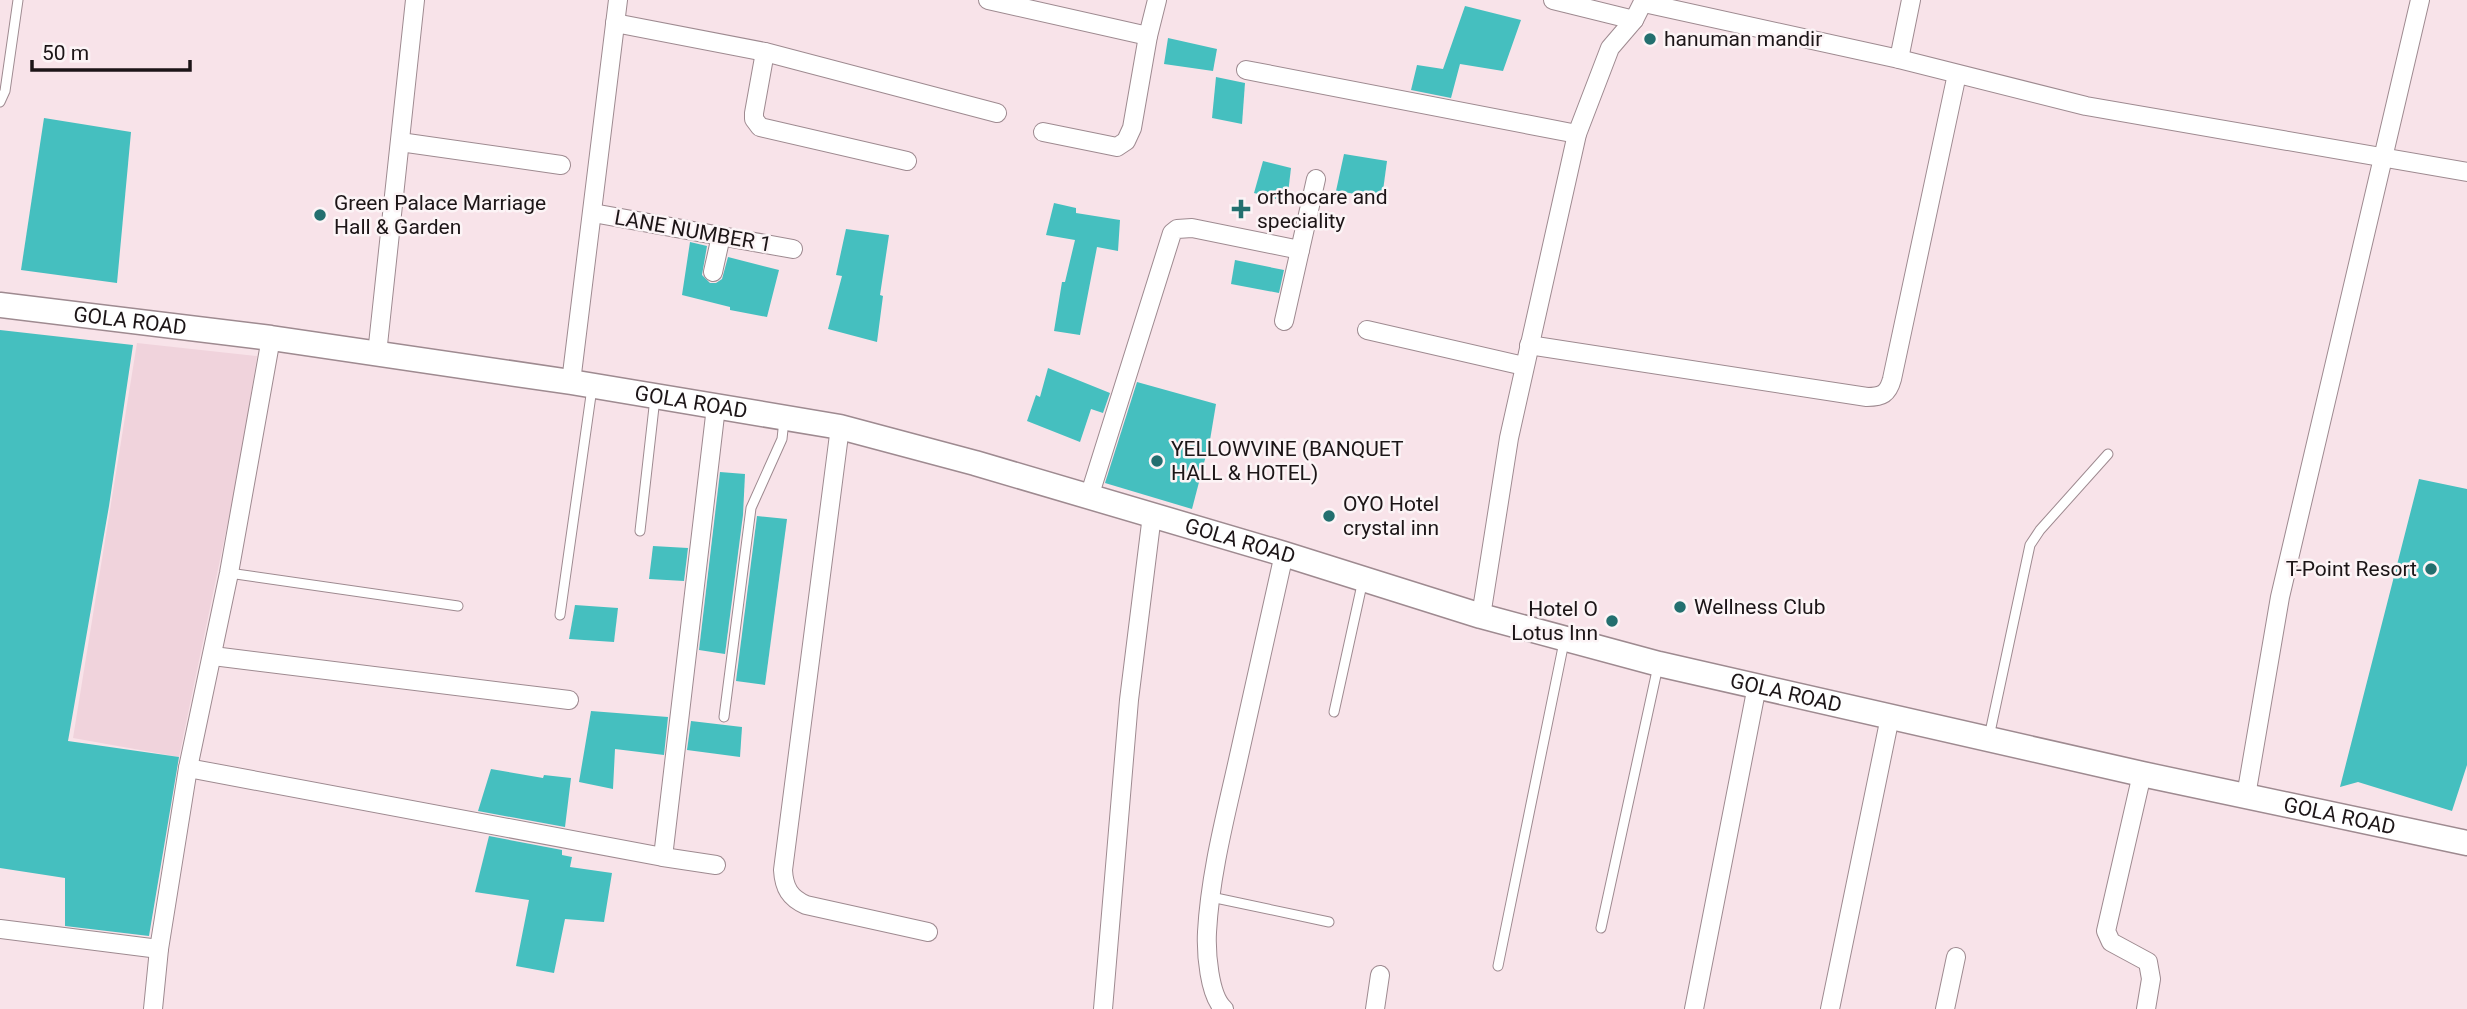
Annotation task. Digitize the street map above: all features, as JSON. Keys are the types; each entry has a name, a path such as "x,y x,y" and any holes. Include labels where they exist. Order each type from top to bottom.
{"street":[{"path":"377,354 415,0"},
{"path":"582,384 593,213 618,0"},
{"path":"988,0 1148,36"},
{"path":"1043,132 1117,147 1126,141 1132,128 1157,0"},
{"path":"1553,0 1634,19"},
{"path":"1899,59 1911,0"},
{"path":"2246,796 2280,597 2420,0"},
{"path":"1481,616 1509,438 1577,134 1610,48 1634,19 1644,1 1899,59 2086,106 2467,172"},
{"path":"615,23 765,52 996,113"},
{"path":"765,52 754,113 754,119 760,127 907,161"},
{"path":"1246,69 1577,134"},
{"path":"1530,345 1867,397 1884,394 1892,379 1957,74"},
{"path":"400,142 561,165"},
{"path":"1284,321 1316,179"},
{"name":"LANE NUMBER 1","path":"593,213 793,249"},
{"path":"1089,497 1172,233 1177,229 1192,228 1300,250"},
{"path":"713,272 721,236"},
{"name":"GOLA ROAD","path":"0,305 271,338 582,384 840,427 975,463 1284,554 1363,583 1659,664 2142,774 2467,843"},
{"path":"1367,330 1524,366"},
{"path":"153,1009 159,949 188,768 213,656 271,338"},
{"path":"663,858 716,407"},
{"path":"840,427 783,870 784,880 787,891 794,900 806,905 928,932"},
{"path":"1103,1009 1129,700 1152,515"},
{"path":"1224,1009 1215,997 1206,946 1211,897 1227,807 1284,554"},
{"path":"213,656 569,700"},
{"path":"1694,1009 1757,686"},
{"path":"1830,1009 1889,717"},
{"path":"188,768 663,858 716,865"},
{"path":"2142,774 2106,931 2111,942 2148,962 2151,979 2146,1009"},
{"path":"0,929 159,949"},
{"path":"1945,1009 1956,957"},
{"path":"1375,1009 1380,975"}],"lane":[{"path":"0,102 5,91 18,0"},
{"path":"560,615 582,384"},
{"path":"640,531 656,396"},
{"path":"724,717 751,508 782,439 784,418"},
{"path":"1988,739 2030,545 2040,530 2108,454"},
{"path":"229,573 458,606"},
{"path":"1334,712 1363,583"},
{"path":"1498,966 1565,639"},
{"path":"1601,928 1659,664"},
{"path":"1211,897 1328,922"}],"shaded area":[{"path":"137,343 257,356 241,459 179,757 73,738"}],"building":[{"path":"1465,6 1521,20 1503,71 1460,64 1451,98 1411,90 1417,65 1443,69"},
{"path":"1168,38 1217,49 1213,71 1164,64"},
{"path":"1216,77 1245,83 1242,124 1212,118"},
{"path":"44,118 131,132 117,283 21,270"},
{"path":"1344,154 1387,161 1382,198 1336,191"},
{"path":"1263,161 1291,168 1287,202 1254,193"},
{"path":"1054,203 1076,208 1076,213 1120,220 1118,251 1097,247 1080,335 1054,331 1062,282 1065,282 1075,240 1046,235"},
{"path":"846,229 889,235 880,295 883,296 877,342 828,329 842,276 836,275"},
{"path":"690,242 707,246 702,275 710,283 722,279 728,257 779,270 767,317 730,310 730,307 682,295"},
{"path":"1235,260 1284,270 1279,293 1231,284"},
{"path":"0,330 133,345 109,506 68,741 179,757 149,936 65,926 65,878 0,868"},
{"path":"1048,368 1110,393 1103,413 1091,409 1080,442 1027,421 1036,395 1040,397"},
{"name":"YELLOWVINE (BANQUET HALL & HOTEL)","path":"1137,382 1216,404 1210,440 1192,509 1105,483"},
{"path":"720,472 745,474 743,515 725,654 699,650"},
{"name":"T-Point Resort","path":"2419,479 2467,489 2467,765 2452,811 2358,782 2340,787"},
{"path":"757,516 787,519 765,685 736,681"},
{"path":"653,546 688,548 684,581 649,579"},
{"path":"575,605 618,608 614,642 569,639"},
{"path":"591,711 668,717 664,755 615,749 613,789 579,782"},
{"path":"691,721 742,727 740,757 687,750"},
{"path":"491,769 543,778 544,775 571,778 565,827 478,811"},
{"path":"489,836 562,850 562,855 572,857 570,867 612,873 604,922 565,919 554,973 516,966 529,900 475,892"}],"place":[{"name":"hanuman mandir","path":"1650,39"},
{"name":"orthocare and speciality","path":"1241,209"},
{"name":"Green Palace Marriage Hall & Garden","path":"320,215"},
{"name":"YELLOWVINE (BANQUET HALL & HOTEL)","path":"1157,461"},
{"name":"OYO Hotel crystal inn","path":"1329,516"},
{"name":"T-Point Resort","path":"2431,569"},
{"name":"Wellness Club","path":"1680,607"},
{"name":"Hotel O Lotus Inn","path":"1612,621"}]}
